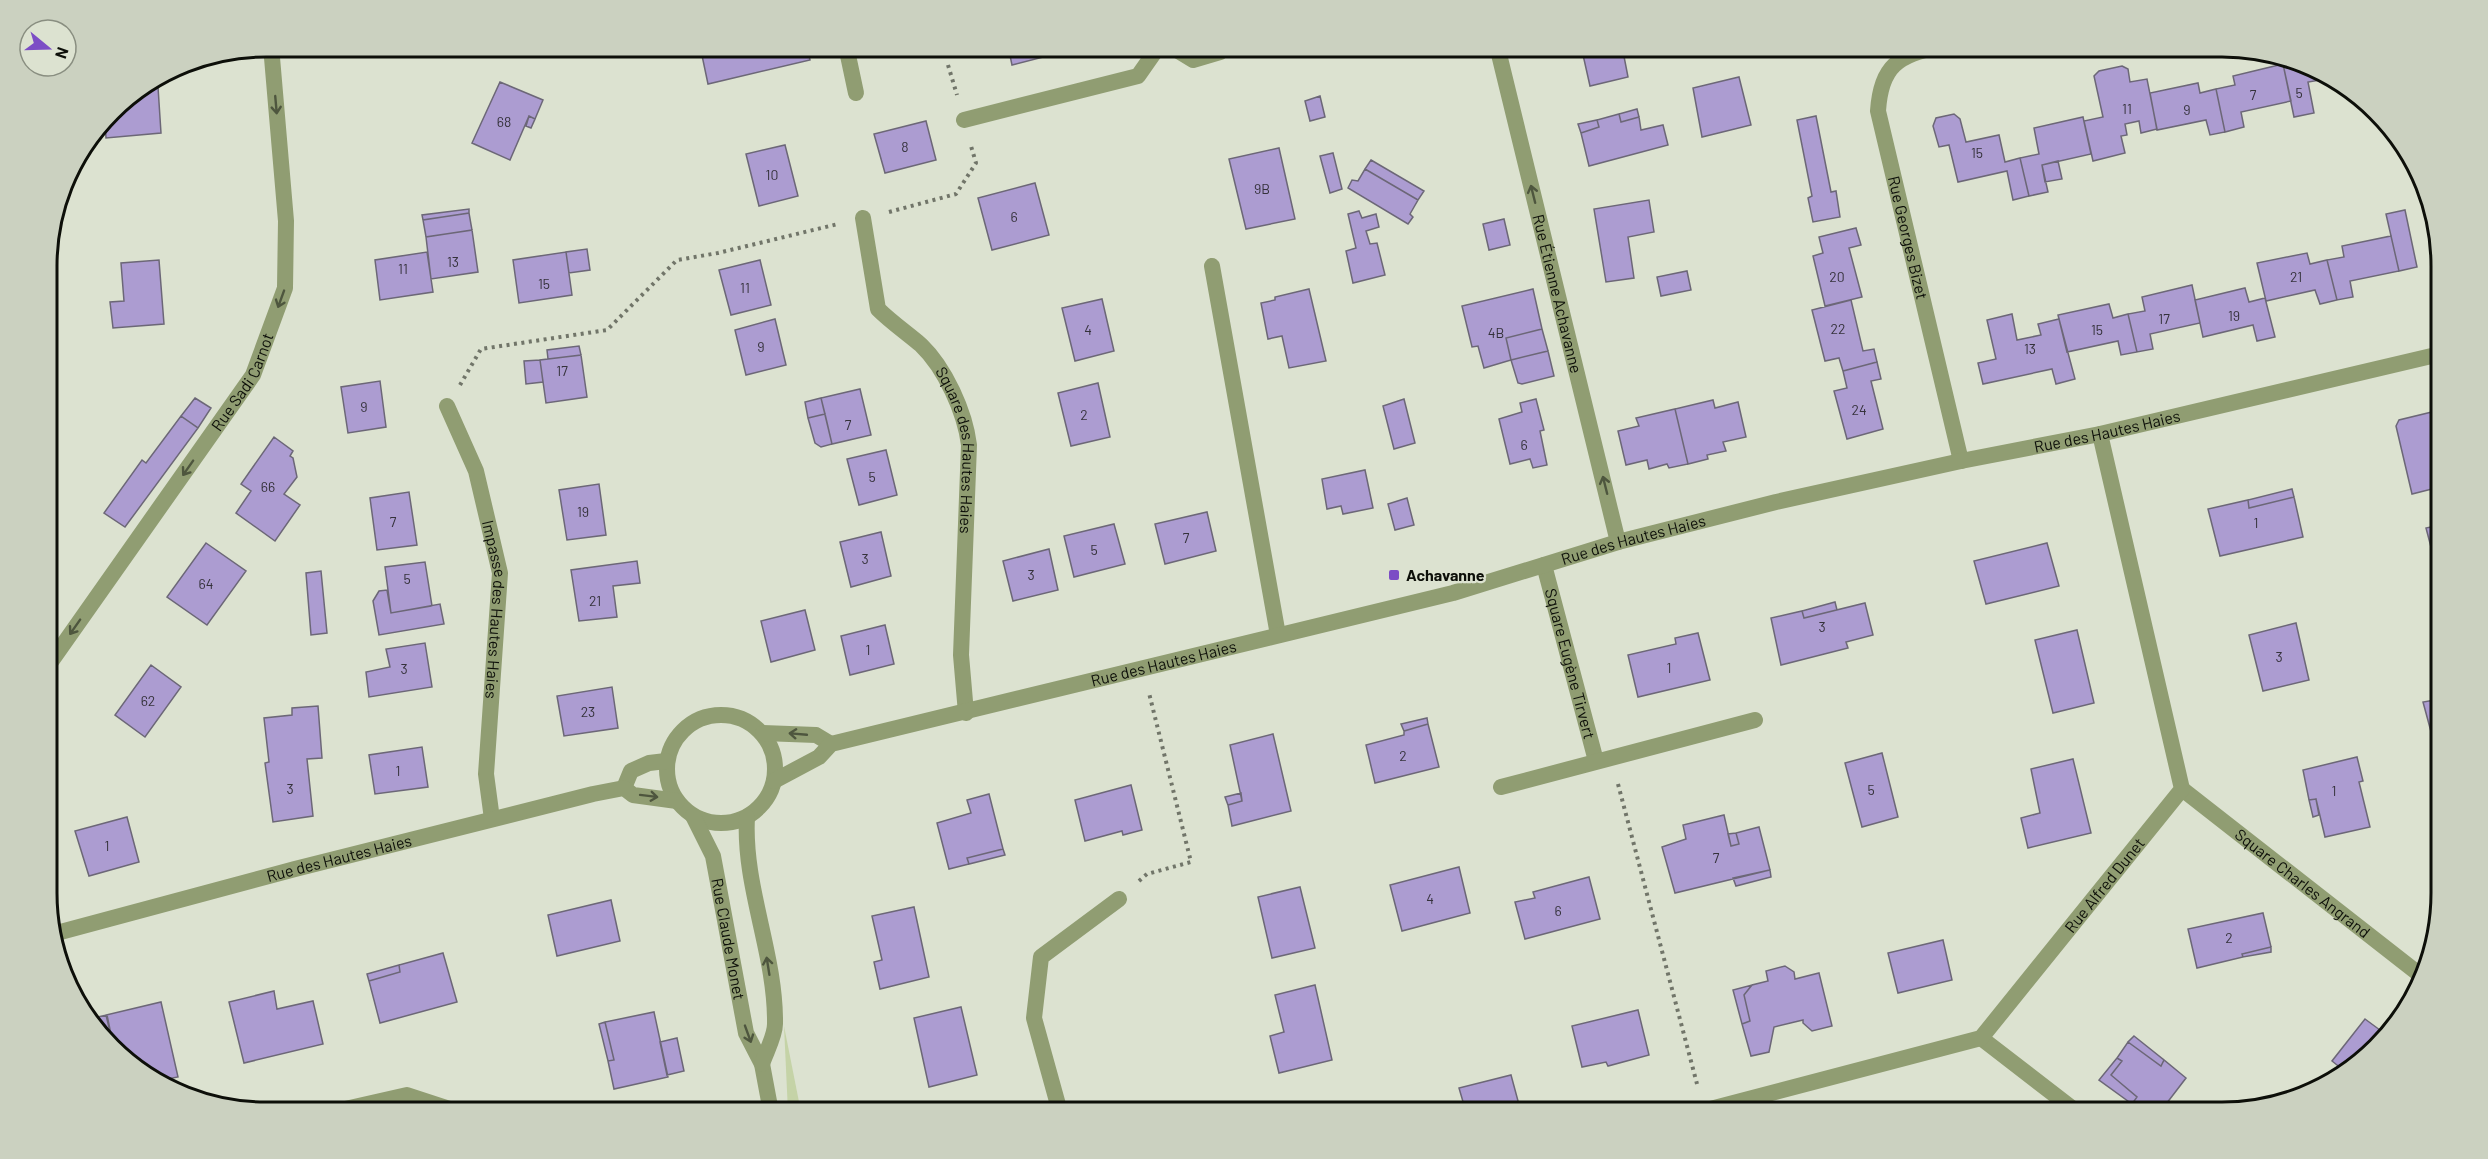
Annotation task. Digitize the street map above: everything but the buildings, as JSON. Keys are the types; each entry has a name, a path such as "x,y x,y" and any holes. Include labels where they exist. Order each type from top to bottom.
{"street":[{"name":"Rue Sadi Carnot","path":"57,653 254,375 285,288 286,221 272,57"},
{"path":"848,57 856,93"},
{"path":"964,120 1138,76 1151,57"},
{"path":"1188,57 1193,60 1203,57"},
{"name":"Rue Étienne Achavanne","path":"1500,57 1618,542"},
{"name":"Rue Georges Bizet","path":"1904,57 1889,71 1879,88 1878,111 1961,461"},
{"name":"Square des Hautes Haies","path":"863,218 878,309 922,346 959,403 967,425 969,445 961,655 966,713"},
{"path":"1212,266 1278,635"},
{"name":"Rue des Hautes Haies","path":"774,781 819,758 831,744 1453,593 1618,542 1776,502 1961,461 2100,434 2431,356"},
{"name":"Impasse des Hautes Haies","path":"447,406 476,471 500,573 486,774 492,819"},
{"path":"2100,434 2182,789"},
{"name":"Square Eugène Tirvert","path":"1544,565 1603,759"},
{"path":"714,715 732,716 745,720 763,733 772,751 775,766 774,781 759,807 747,817 737,821 714,823 693,816 676,801 670,789 666,761 672,744 682,730 697,720 714,715"},
{"name":"Square Eugène Tirvert","path":"1501,787 1755,720"},
{"path":"763,733 816,735 831,744"},
{"path":"666,761 649,763 631,771 624,788 633,795 676,801"},
{"name":"Rue des Hautes Haies","path":"61,932 295,869 624,788"},
{"name":"Square Charles Angrand","path":"2182,789 2416,971"},
{"name":"Rue Alfred Dunet","path":"1981,1038 2182,789"},
{"name":"Rue Claude Monet","path":"693,816 713,856 746,1033 762,1064 769,1102"},
{"name":"Rue Claude Monet","path":"747,817 748,862 769,969 775,1026 762,1064"},
{"path":"1057,1102 1034,1018 1041,957 1119,899"},
{"path":"1736,1102 1981,1038 2064,1102"},
{"path":"377,1102 406,1095 428,1102"}],"path":[{"path":"447,406 481,349 607,330 677,260 718,253 956,194 976,163 964,120"},
{"path":"1119,899 1147,874 1191,862 1148,690"},
{"path":"1603,759 1698,1102"}],"green space":[{"path":"784,1026 799,1102 788,1102"}],"place":[{"name":"Achavanne","path":"1394,575"}]}
